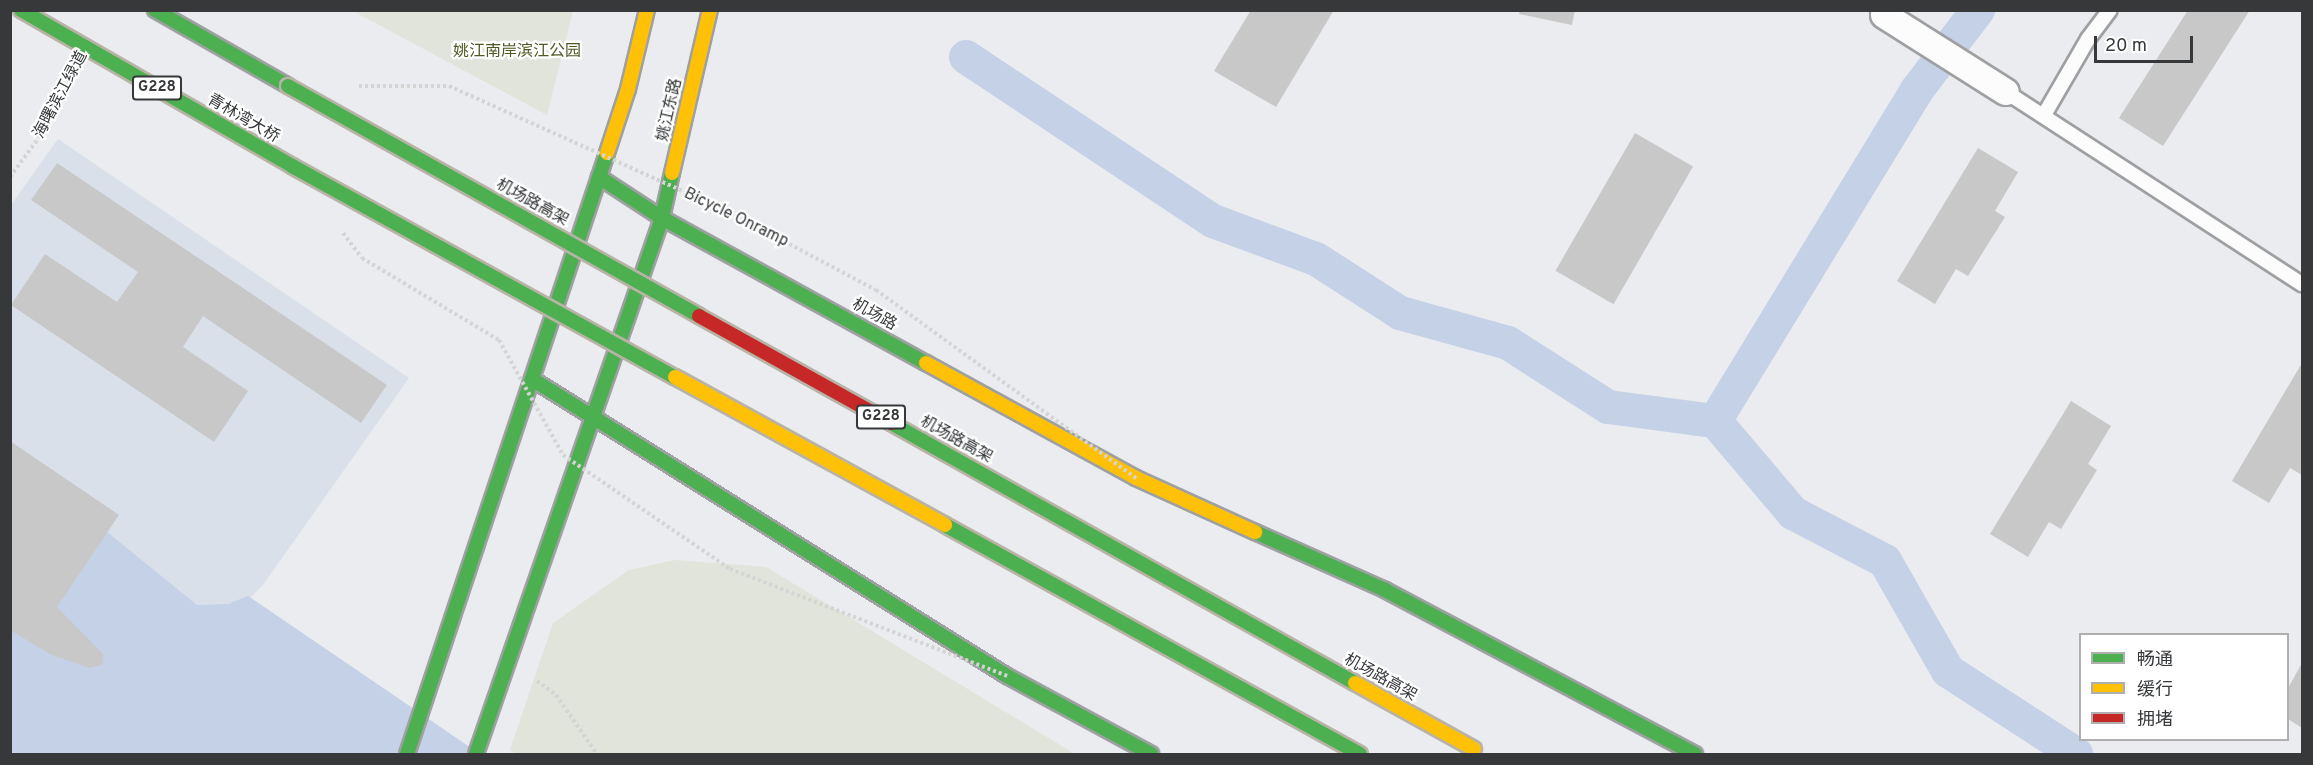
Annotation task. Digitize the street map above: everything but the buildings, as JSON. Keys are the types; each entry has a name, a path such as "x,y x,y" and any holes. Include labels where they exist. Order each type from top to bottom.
{"main road":[{"name":"青林湾大桥","path":"21,10 292,166 1360,754"},
{"name":"机场路高架","path":"155,10 1481,753"},
{"path":"407,754 628,89 647,10"},
{"name":"姚江东路","path":"476,754 595,420 662,218 710,10"},
{"name":"机场路","path":"599,177 662,218 1136,478 1385,590 1695,754"},
{"path":"532,379 1007,676 1151,754"}],"street":[{"path":"1880,13 2006,92"}],"lane":[{"path":"2044,115 2088,39 2110,10"},
{"path":"2006,92 2302,284"}],"path":[{"name":"海曙滨江绿道","path":"10,177 40,136 72,75"},
{"name":"Bicycle Onramp","path":"357,86 449,86 731,213 876,290 1136,478"},
{"path":"341,231 362,258 499,340 563,455 730,569 1007,676"},
{"path":"537,681 556,695 597,754"}],"shaded area":[{"path":"58,139 409,378 263,585 136,712 11,754 11,205"}],"green space":[{"name":"姚江南岸滨江公园","path":"353,11 573,11 547,115"},
{"path":"675,560 766,567 1075,754 516,754 510,750 553,623 629,570"}],"water":[{"path":"10,453 197,605 228,604 248,596 480,754 11,754"}],"waterway":[{"path":"1715,421 1917,90 1978,10"},
{"path":"966,57 1213,221 1316,259 1400,313 1508,343 1608,407 1715,421 1793,513 1885,561 1948,671 2076,754"}],"traffic: fast":[{"path":"21,10 292,166 675,377"},
{"path":"155,10 288,86"},
{"path":"288,86 699,316"},
{"path":"407,754 607,153"},
{"path":"476,754 662,218 672,173"},
{"path":"599,177 662,218 926,363"},
{"path":"532,379 1007,676 1151,754"},
{"path":"891,423 1355,683"},
{"path":"945,525 1360,754"},
{"path":"1255,532 1385,590 1695,754"}],"traffic: slow":[{"path":"607,153 628,89 647,10"},
{"path":"672,173 710,10"},
{"path":"926,363 1136,478 1255,532"},
{"path":"675,377 945,525"},
{"path":"1355,683 1474,749"}],"traffic: jam":[{"path":"699,316 891,423"}]}
